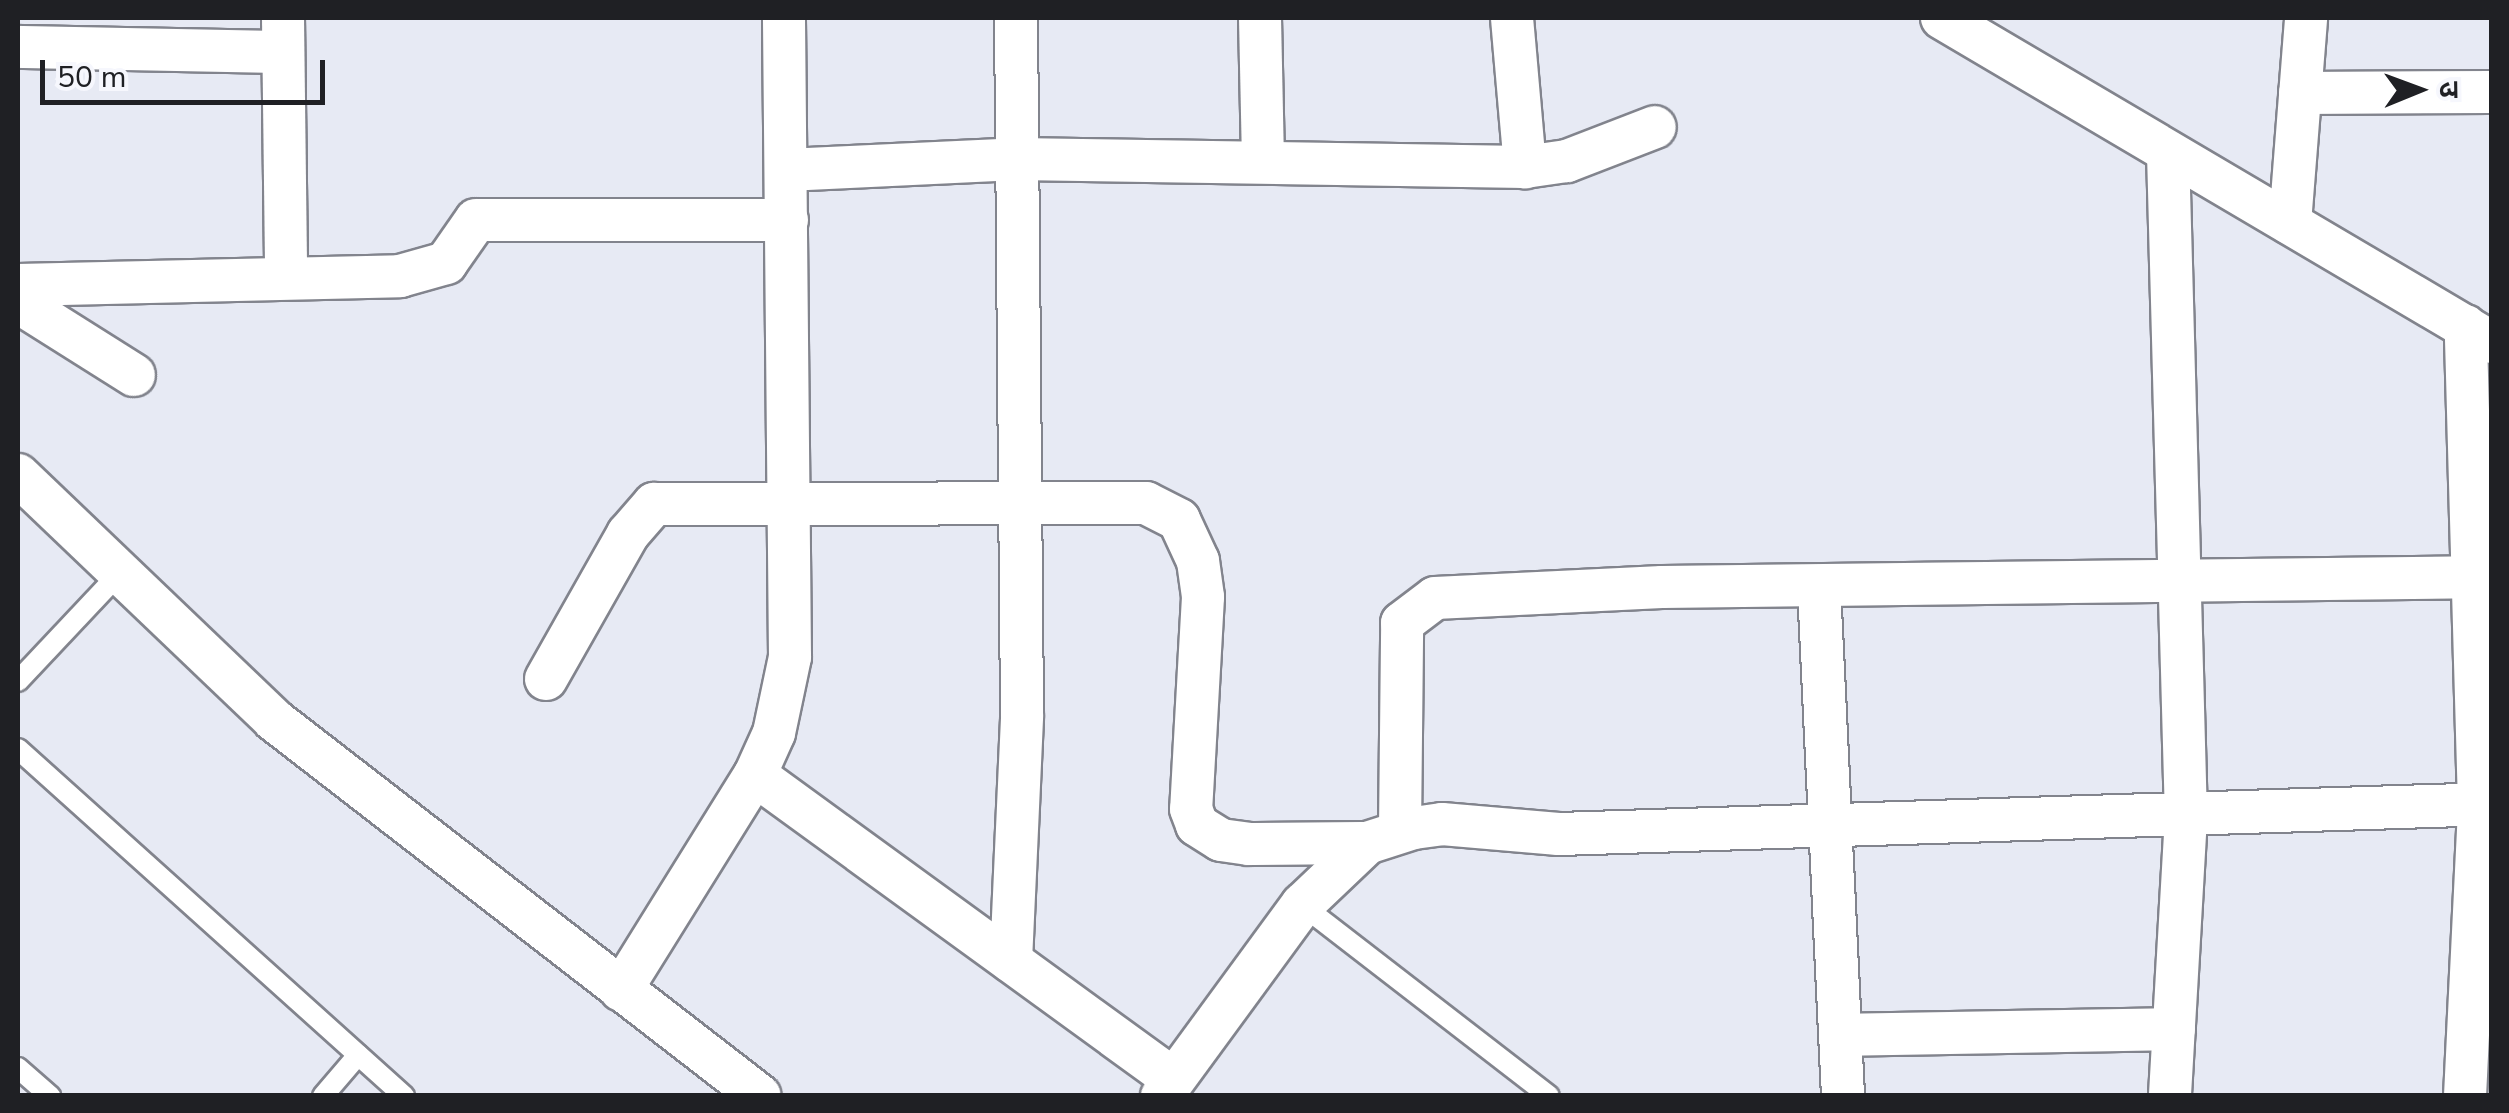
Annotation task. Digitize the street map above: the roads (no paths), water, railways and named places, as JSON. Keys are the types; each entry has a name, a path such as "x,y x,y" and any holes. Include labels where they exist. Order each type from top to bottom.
{"street":[{"path":"621,990 754,775 774,733 790,657 792,504 784,18"},
{"path":"1011,961 1022,716 1016,18"},
{"path":"1260,18 1263,160"},
{"path":"1512,18 1525,167"},
{"path":"1942,18 2479,334 2486,804 2481,956 2464,1096"},
{"path":"2290,223 2306,18"},
{"path":"18,46 283,35 286,277"},
{"path":"2300,93 2492,92"},
{"path":"786,170 1017,159 1525,167 1567,161 1655,128"},
{"path":"2168,153 2186,817 2170,1096"},
{"path":"18,285 424,271 446,262 476,220 787,220"},
{"path":"18,302 134,375"},
{"path":"18,474 89,538 116,576 274,720 760,1096"},
{"path":"546,679 628,534 654,504 1020,499 1146,503 1179,520 1189,537 1203,596 1191,809 1197,825 1221,840 1249,844 1384,837 1442,824 1560,834 2186,817 2486,804"},
{"path":"754,775 1011,961 1168,1087 1302,905 1384,837 1402,623 1418,605 1435,598 1643,588 2483,578"},
{"path":"1819,587 1834,827 1842,1096"},
{"path":"1840,1035 2174,1028"}],"lane":[{"path":"18,680 116,576"},
{"path":"18,748 404,1096"},
{"path":"1302,905 1549,1096"},
{"path":"323,1096 358,1055"},
{"path":"18,1068 50,1096"}]}
